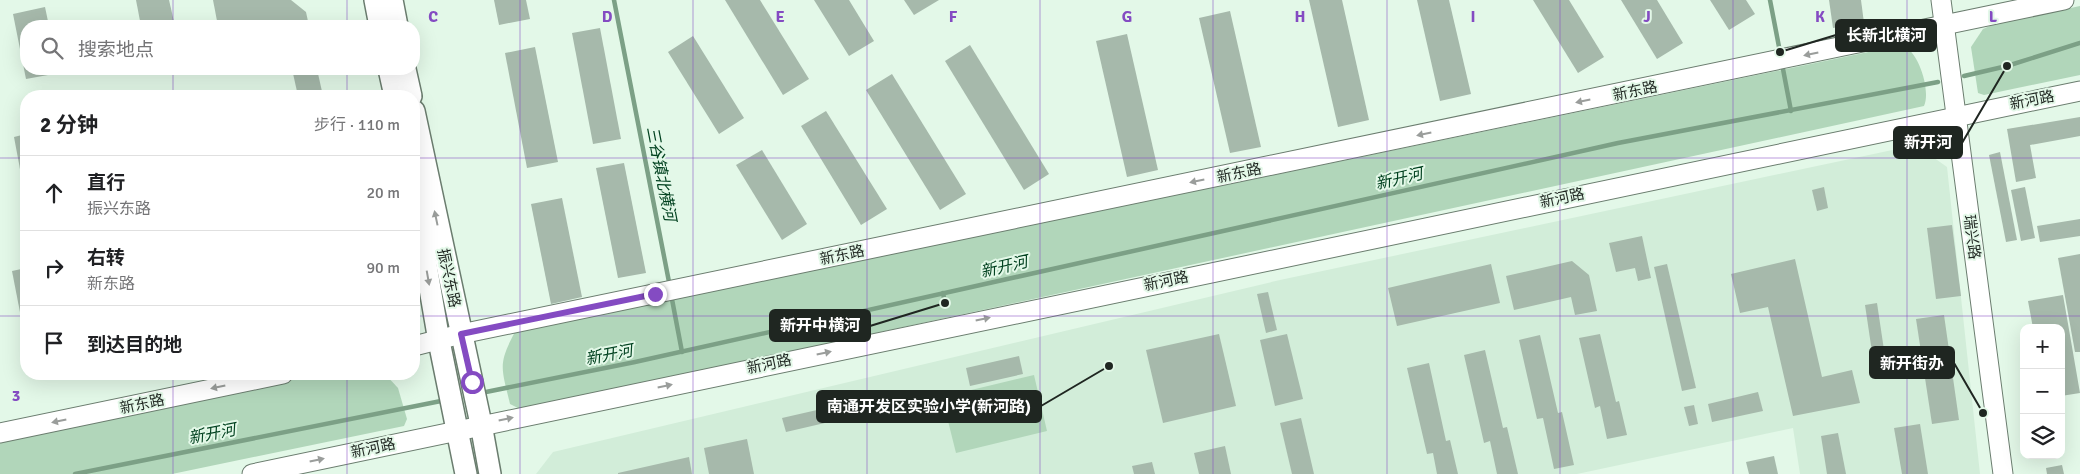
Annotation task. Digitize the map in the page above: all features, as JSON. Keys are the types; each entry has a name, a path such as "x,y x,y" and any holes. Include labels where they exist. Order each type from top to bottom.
{"main road":[{"path":"375,0 379,20"},
{"path":"392,0 396,20"},
{"path":"390,75 394,90"},
{"path":"407,75 410,90"},
{"name":"振兴东路","path":"420,139 479,414 490,474"},
{"name":"振兴东路","path":"420,230 439,341 466,474"}],"street":[{"name":"瑞兴路","path":"1941,0 2003,474"},
{"name":"新东路","path":"420,345 461,334 2064,0"},
{"name":"新河路","path":"252,474 479,414 2080,91"},
{"name":"新东路","path":"0,433 254,380"}],"shaded area":[{"path":"2080,6 2080,75 1984,95 1978,93 1971,47 1983,29 1992,25"},
{"path":"1902,45 1914,55 1922,72 1926,91 1924,106 526,409 510,404 503,375 503,360 515,332"},
{"path":"1916,145 1947,167 1980,474 1800,474 1793,428 1577,474 536,474 553,452 1280,280"},
{"path":"1034,375 1047,431 956,453 942,397"},
{"path":"289,380 391,380 398,388 407,419 404,426 172,474 0,474 0,442"}],"building":[{"path":"136,0 169,0 174,20 140,20"},
{"path":"213,0 291,0 306,12 308,20 217,20"},
{"path":"494,0 526,0 530,19 499,25"},
{"path":"725,0 760,0 809,79 783,95"},
{"path":"814,0 849,0 874,41 849,56"},
{"path":"904,0 939,0 914,15"},
{"path":"1309,0 1342,0 1369,120 1338,127"},
{"path":"1417,0 1449,0 1471,94 1440,101"},
{"path":"1533,0 1569,0 1604,57 1578,73"},
{"path":"1621,0 1657,0 1683,43 1657,59"},
{"path":"1710,0 1746,0 1755,14 1729,30"},
{"path":"1829,0 1861,0 1864,23 1833,28"},
{"path":"45,7 48,20 20,20 20,49 13,14"},
{"path":"1230,11 1261,147 1230,153 1199,18"},
{"path":"600,28 621,139 593,144 572,33"},
{"path":"1127,34 1158,170 1127,177 1096,41"},
{"path":"693,36 744,118 719,134 668,52"},
{"path":"970,45 1049,174 1024,190 945,61"},
{"path":"535,47 558,162 527,168 505,53"},
{"path":"892,74 966,194 940,210 866,90"},
{"path":"25,75 48,75 26,79"},
{"path":"293,75 318,75 322,90 297,90"},
{"path":"826,111 887,209 861,225 801,126"},
{"path":"2080,117 2080,136 2030,145 2036,178 2016,182 2007,129"},
{"path":"20,136 20,169 14,137"},
{"path":"762,150 807,224 782,240 736,165"},
{"path":"2000,152 2017,240 2006,242 1989,155"},
{"path":"624,163 646,273 618,278 596,168"},
{"path":"1824,187 1828,208 1817,211 1812,190"},
{"path":"2025,187 2035,238 2021,241 2011,190"},
{"path":"562,198 582,297 551,304 531,204"},
{"path":"2080,219 2080,236 2040,242 2037,226"},
{"path":"1952,225 1961,296 1936,299 1927,228"},
{"path":"1642,236 1651,278 1638,281 1635,268 1616,272 1609,243"},
{"path":"2080,254 2080,352 2075,352 2058,258"},
{"path":"1795,259 1822,377 1852,370 1860,403 1793,416 1768,307 1740,313 1731,274"},
{"path":"1572,261 1589,275 1597,311 1575,315 1571,297 1514,310 1506,276"},
{"path":"1491,264 1500,303 1397,326 1388,288"},
{"path":"1667,264 1696,388 1682,391 1654,267"},
{"path":"20,269 20,312 12,271"},
{"path":"1268,292 1277,330 1266,333 1257,294"},
{"path":"2063,295 2080,393 2065,395 2065,324 2032,324 2028,301"},
{"path":"1877,303 1884,350 1872,352 1865,305"},
{"path":"1944,315 1959,420 1932,424 1916,319"},
{"path":"1219,334 1236,406 1163,423 1146,350"},
{"path":"1287,334 1303,399 1275,406 1260,340"},
{"path":"1600,334 1616,402 1619,401 1627,435 1607,439 1600,406 1595,408 1579,338"},
{"path":"1540,335 1558,413 1562,412 1574,465 1554,469 1543,418 1537,419 1519,340"},
{"path":"1485,350 1503,428 1507,427 1518,474 1497,474 1490,441 1484,443 1464,355"},
{"path":"1019,356 1023,374 970,386 966,368"},
{"path":"1429,363 1446,441 1450,440 1458,474 1437,474 1433,453 1427,454 1407,368"},
{"path":"1758,392 1763,411 1712,422 1708,404"},
{"path":"852,402 855,416 786,432 782,418"},
{"path":"1694,405 1698,424 1689,426 1684,407"},
{"path":"1301,418 1314,474 1292,474 1280,423"},
{"path":"1920,424 1928,474 1902,474 1894,428"},
{"path":"1838,433 1846,474 1827,474 1821,436"},
{"path":"747,439 754,474 709,474 704,448"},
{"path":"1225,446 1231,474 1199,474 1194,453"},
{"path":"1774,456 1778,474 1749,474 1746,462"},
{"path":"689,457 692,474 618,474 618,473"},
{"path":"1152,462 1155,474 1134,474 1132,466"},
{"path":"2062,465 2064,474 2047,474 2046,468"}],"waterway":[{"name":"三谷镇北横河","path":"614,0 670,287"},
{"path":"1770,0 1780,52"},
{"name":"新开河","path":"1964,76 2007,66 2080,43"},
{"path":"1783,69 1791,111"},
{"name":"新开河","path":"481,393 635,362 1618,143 1938,82"},
{"path":"943,293 945,303"},
{"name":"三谷镇北横河","path":"671,294 682,352"},
{"name":"新开河","path":"75,474 446,400"}],"place":[{"name":"长新北横河","path":"1780,52"},
{"name":"新开河","path":"2007,66"},
{"name":"新开中横河","path":"945,303"},
{"name":"南通开发区实验小学(新河路)","path":"1109,366"},
{"name":"新开街办","path":"1983,413"}],"route":[{"path":"472,382 461,334 655,294"}]}
